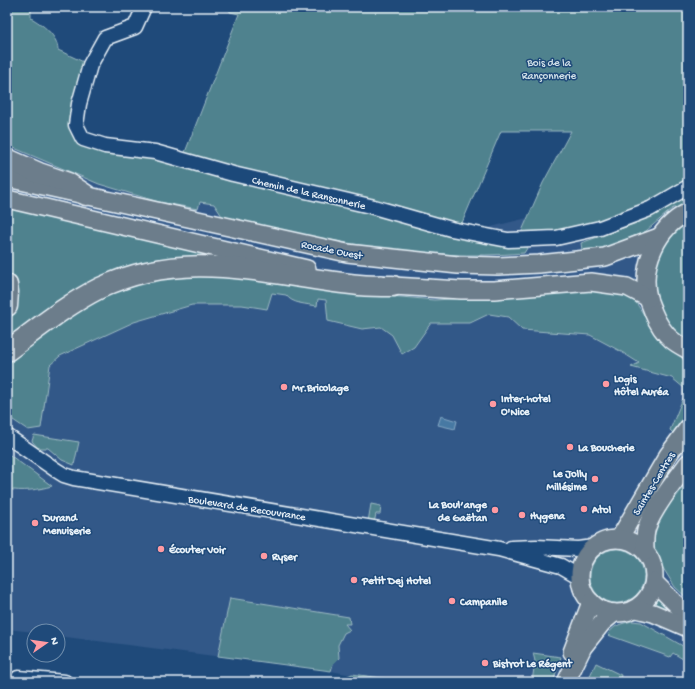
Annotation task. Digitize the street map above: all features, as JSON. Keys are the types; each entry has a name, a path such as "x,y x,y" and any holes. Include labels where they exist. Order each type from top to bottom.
{"highway":[{"path":"7,159 39,173 68,182 86,195"},
{"path":"7,351 63,310 94,292 121,279 162,269 222,266 249,268 360,285 393,286"},
{"path":"7,285 7,306"}],"main road":[{"name":"Rocade Ouest","path":"7,178 264,236 347,253 458,265 498,266 539,264 605,257 659,237"},
{"path":"7,200 327,274 393,286 467,290 591,282 626,286 648,298"},
{"path":"688,212 678,217 659,237 650,256 646,277 648,298 657,322 672,340 688,350"},
{"name":"Saintes-Centres","path":"619,539 668,455 688,428"},
{"path":"645,552 647,526 652,514 688,463"},
{"path":"619,539 636,544 645,552 653,566 654,582 651,592 645,602 636,609 628,612 614,613 601,610 586,597 582,588 580,577 583,562 594,547 603,542 619,539"},
{"path":"654,582 688,616"},
{"path":"562,682 591,602"},
{"path":"636,609 653,612 688,628"},
{"path":"566,682 583,647 602,623 614,613"}],"street":[{"name":"Chemin de la Ransonnerie","path":"144,7 134,27 105,38 90,65 79,104 76,125 83,140 105,146 155,152 233,174 370,206 450,229 508,240 556,238 600,228 650,209 688,187"},
{"name":"Boulevard de Recouvrance","path":"7,436 56,470 64,475 74,478 499,548"},
{"path":"499,548 536,547 578,549 594,547"},
{"path":"499,548 561,566 580,577"},
{"path":"18,678 65,682"}],"shaded area":[{"path":"7,120 54,144 471,232 688,178 688,682 389,682 331,671 66,637 66,623 26,623 26,631 7,629"},
{"path":"441,416 457,421 455,429 438,425"}],"green space":[{"name":"Bois de la Rançonnerie","path":"7,7 31,7 31,18 49,31 55,40 58,50 90,65 79,104 83,139 182,160 239,14 230,12 229,7 688,7 688,187 650,209 529,245 524,253 486,255 410,252 334,241 222,216 214,204 200,202 198,209 159,202 99,184 7,145","holes":["501,131 571,131 543,183 518,240 459,230"]},
{"path":"688,194 688,207 673,208 646,231 603,250 582,250 581,243 634,224"},
{"path":"7,204 222,256 221,260 179,259 7,342 7,322 10,316 13,284 7,265"},
{"path":"688,222 688,343 677,335 658,308 653,276 656,260 663,246 673,233"},
{"path":"207,271 379,295 434,300 583,289 625,292 637,304 660,340 681,357 688,365 688,410 673,433 670,430 683,398 684,388 672,378 631,367 639,363 590,335 522,330 508,317 489,314 470,323 431,323 414,347 402,354 392,335 381,327 362,329 328,321 326,300 318,299 317,306 296,302 286,295 272,293 267,309 242,305 192,305 134,322 60,356 50,365 41,428 28,430 7,416 7,358 59,318 140,278"},
{"path":"34,435 79,442 74,465 62,460 48,448 38,448 32,441"},
{"path":"7,453 52,486 30,490 7,489"},
{"path":"688,481 688,599 675,587 656,557 651,546 651,534 661,512 676,497"},
{"path":"371,504 381,506 380,514 376,514 374,523 368,522"},
{"path":"612,549 622,549 632,553 640,561 644,571 644,581 640,591 632,599 622,603 612,603 602,599 594,591 590,581 590,571 594,561 602,553"},
{"path":"656,592 684,616 649,605"},
{"path":"230,598 349,617 350,624 345,624 350,630 344,633 338,645 339,658 333,664 331,671 218,656"},
{"path":"632,621 641,622 688,649 688,662 673,653 670,657 608,635 615,627"},
{"path":"533,653 561,657 553,682 532,682 535,661"},
{"path":"596,663 621,675 620,682 587,682"},
{"path":"352,674 411,682 344,682 344,678"}],"place":[{"name":"Logis Hôtel Auréa","path":"606,384"},
{"name":"Mr.Bricolage","path":"284,387"},
{"name":"Inter-hotel O'Nice","path":"493,404"},
{"name":"La Boucherie","path":"570,447"},
{"name":"Le Jolly Millésime","path":"595,479"},
{"name":"Atol","path":"584,509"},
{"name":"La Boul’ange de Gaëtan","path":"495,510"},
{"name":"Hygena","path":"522,515"},
{"name":"Durand Menuiserie","path":"35,523"},
{"name":"Écouter Voir","path":"161,549"},
{"name":"Ryser","path":"264,556"},
{"name":"Petit Dej Hotel","path":"354,580"},
{"name":"Campanile","path":"452,601"},
{"name":"Bistrot Le Régent","path":"485,663"}]}
